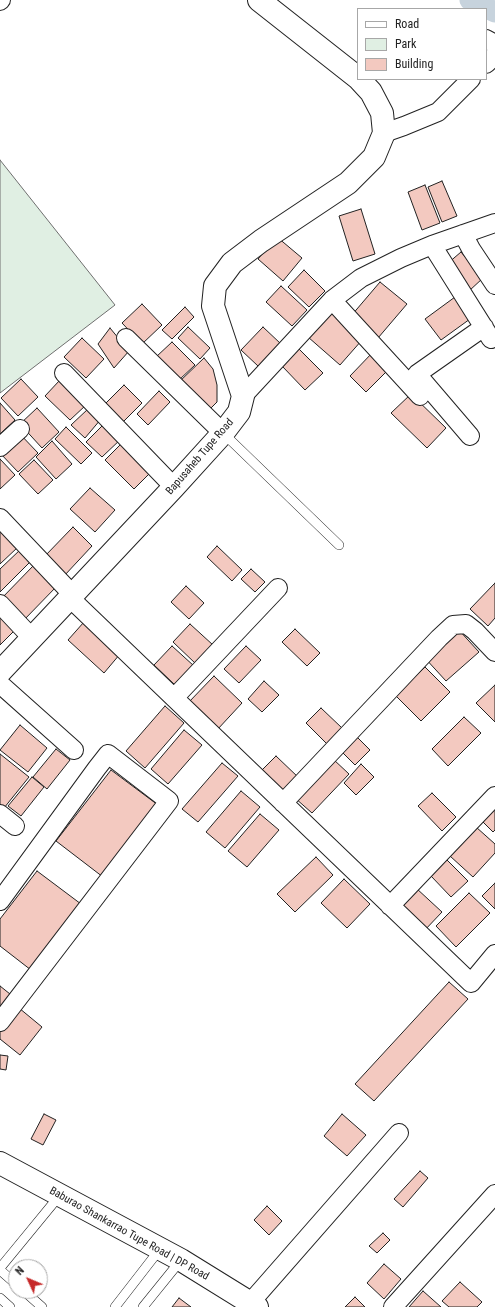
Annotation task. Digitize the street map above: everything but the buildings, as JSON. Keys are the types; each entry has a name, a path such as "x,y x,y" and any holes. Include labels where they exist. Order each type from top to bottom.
{"street":[{"path":"259,0 357,77"},
{"path":"487,63 495,56"},
{"path":"360,80 371,92 382,113 384,133 374,158 348,183 261,241 232,263 215,286 213,306 243,396 332,300 361,278 401,258 432,245 495,222"},
{"path":"384,133 438,112 470,80"},
{"path":"463,234 495,285"},
{"path":"432,245 487,333 417,374 470,436"},
{"path":"332,300 420,396"},
{"path":"126,338 223,434"},
{"path":"64,373 174,487"},
{"name":"Bapusaheb Tupe Road","path":"0,672 223,434 239,412 243,396"},
{"path":"0,447 20,429"},
{"path":"0,518 71,596 174,698 471,984 495,954"},
{"path":"174,698 278,588"},
{"path":"0,604 32,638"},
{"path":"283,802 453,625 466,624 475,631 495,652"},
{"path":"0,684 74,750"},
{"path":"0,902 108,754 169,801 0,1022"},
{"path":"390,906 495,796"},
{"path":"0,814 15,826"},
{"path":"253,1305 399,1133"},
{"name":"Baburao Shankarrao Tupe Road | DP Road","path":"0,1163 181,1260 253,1305"},
{"path":"393,1307 495,1194"}],"lane":[{"path":"223,434 340,545"},
{"path":"8,1276 0,1269 60,1195"},
{"path":"115,1307 160,1249"},
{"path":"143,1307 181,1260"},
{"path":"0,1298 10,1307"},
{"path":"33,1299 42,1307"}],"green space":[{"path":"0,160 115,305 0,393"}],"waterway":[{"path":"470,0 487,8"},
{"path":"487,8 495,12"}]}
